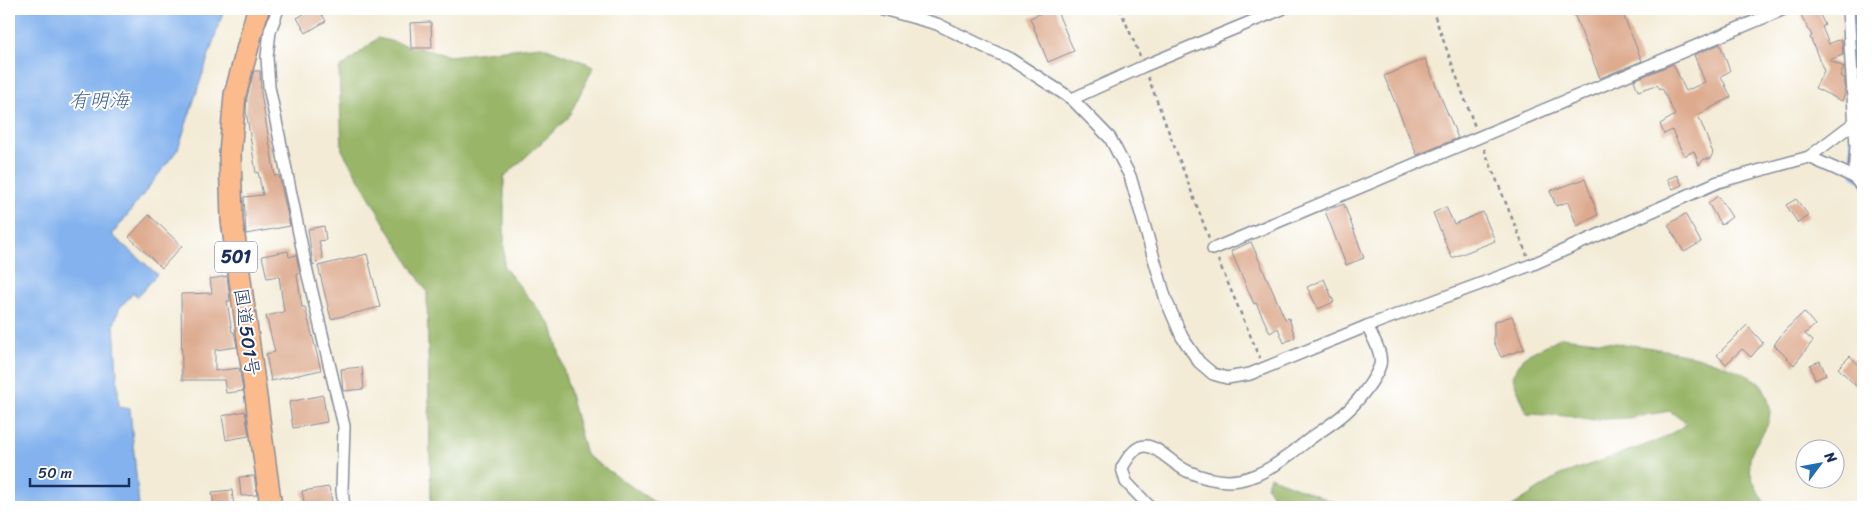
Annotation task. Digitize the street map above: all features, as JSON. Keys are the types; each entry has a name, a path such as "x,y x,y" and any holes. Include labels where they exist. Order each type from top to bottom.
{"highway":[{"name":"国道501号","path":"258,9 235,95 230,154 234,245 271,507"}],"street":[{"path":"278,9 270,31 267,57 268,87 306,267 344,426 342,490 344,507"},
{"path":"883,9 937,24 1010,59 1072,99 1110,138 1130,176 1166,300 1182,337 1199,362 1213,374 1227,378 1250,374 1367,326 1531,266 1718,182 1809,157 1855,122"},
{"path":"1072,99 1144,66 1282,9"},
{"path":"1213,249 1784,9"},
{"path":"1848,9 1855,122 1854,177"},
{"path":"1809,157 1854,177 1863,188"},
{"path":"1150,507 1126,482 1122,468 1130,453 1143,446 1154,447 1187,470 1210,480 1239,480 1269,469 1346,413 1370,384 1380,364 1378,348 1367,326"}],"path":[{"path":"1120,9 1144,66 1213,249 1265,368"}],"green space":[{"path":"378,38 449,56 541,46 594,66 568,118 504,177 504,267 552,326 586,455 661,507 431,507 427,292 342,150 339,69"},
{"path":"1562,337 1648,347 1690,355 1731,368 1757,381 1767,396 1770,415 1766,428 1752,452 1750,469 1755,485 1767,507 1511,507 1560,475 1660,440 1687,424 1670,411 1628,418 1587,420 1568,416 1527,414 1512,376 1525,356"},
{"path":"1270,476 1346,507 1280,507 1267,486"}],"water":[{"name":"有明海","path":"9,9 224,9 178,149 112,235 157,274 138,297 133,293 119,309 114,324 119,407 130,409 139,507 9,507"}],"building":[{"path":"312,9 318,9 326,21 306,33 297,18"},
{"path":"1051,9 1056,9 1074,51 1048,62 1030,18"},
{"path":"1572,9 1621,9 1642,61 1600,78"},
{"path":"1817,9 1825,25 1822,27 1829,44 1841,39 1842,42 1843,55 1829,60 1844,67 1840,76 1845,78 1845,94 1842,101 1815,88 1824,71 1810,37 1812,36 1801,15"},
{"path":"431,22 432,48 411,48 410,23"},
{"path":"1720,44 1730,71 1721,76 1731,97 1698,115 1713,153 1710,159 1704,159 1699,165 1694,151 1684,156 1672,130 1664,134 1660,124 1675,115 1662,88 1660,89 1657,85 1638,91 1634,80 1673,64 1686,91 1705,82 1694,55"},
{"path":"1425,59 1458,138 1417,155 1384,76"},
{"path":"254,71 260,71 261,93 275,176 279,175 290,226 246,234 244,197 263,195 258,172 256,173 246,111 247,97"},
{"path":"1677,175 1682,185 1673,189 1667,179"},
{"path":"1585,179 1598,215 1577,226 1568,202 1556,206 1550,191"},
{"path":"1718,196 1732,217 1721,225 1708,203"},
{"path":"1796,199 1809,216 1798,223 1786,205"},
{"path":"1344,204 1364,258 1346,265 1325,211"},
{"path":"1446,207 1454,224 1483,212 1495,241 1452,258 1433,213"},
{"path":"1685,214 1701,242 1684,252 1668,225"},
{"path":"149,215 182,246 162,268 129,237"},
{"path":"324,226 326,240 319,241 323,259 313,265 308,229"},
{"path":"1251,242 1285,319 1289,318 1295,337 1284,343 1278,328 1270,333 1256,303 1254,304 1231,251"},
{"path":"288,251 289,257 296,255 300,273 297,275 302,307 305,307 321,370 271,381 266,354 275,352 266,316 284,312 279,276 267,278 262,256"},
{"path":"367,254 380,307 331,319 318,266"},
{"path":"227,276 230,301 227,301 232,332 234,332 237,347 215,350 215,371 239,368 243,391 226,393 224,380 182,380 181,294 212,293 210,279"},
{"path":"1324,279 1334,302 1318,309 1307,287"},
{"path":"1804,312 1815,325 1805,334 1813,341 1794,365 1774,345 1784,331"},
{"path":"1512,316 1524,349 1501,357 1494,342 1494,322"},
{"path":"1747,325 1763,343 1751,357 1742,349 1726,364 1717,355"},
{"path":"1850,356 1863,369 1863,380 1857,387 1838,368"},
{"path":"1820,361 1826,375 1815,380 1810,365"},
{"path":"362,367 364,389 343,391 341,369"},
{"path":"323,395 327,422 293,428 289,402"},
{"path":"245,411 249,436 226,440 222,416"},
{"path":"254,476 257,495 241,496 239,477"},
{"path":"329,487 333,507 305,507 302,491"},
{"path":"232,490 234,507 214,507 212,492"}],"waterway":[{"path":"1858,9 1863,170"}]}
